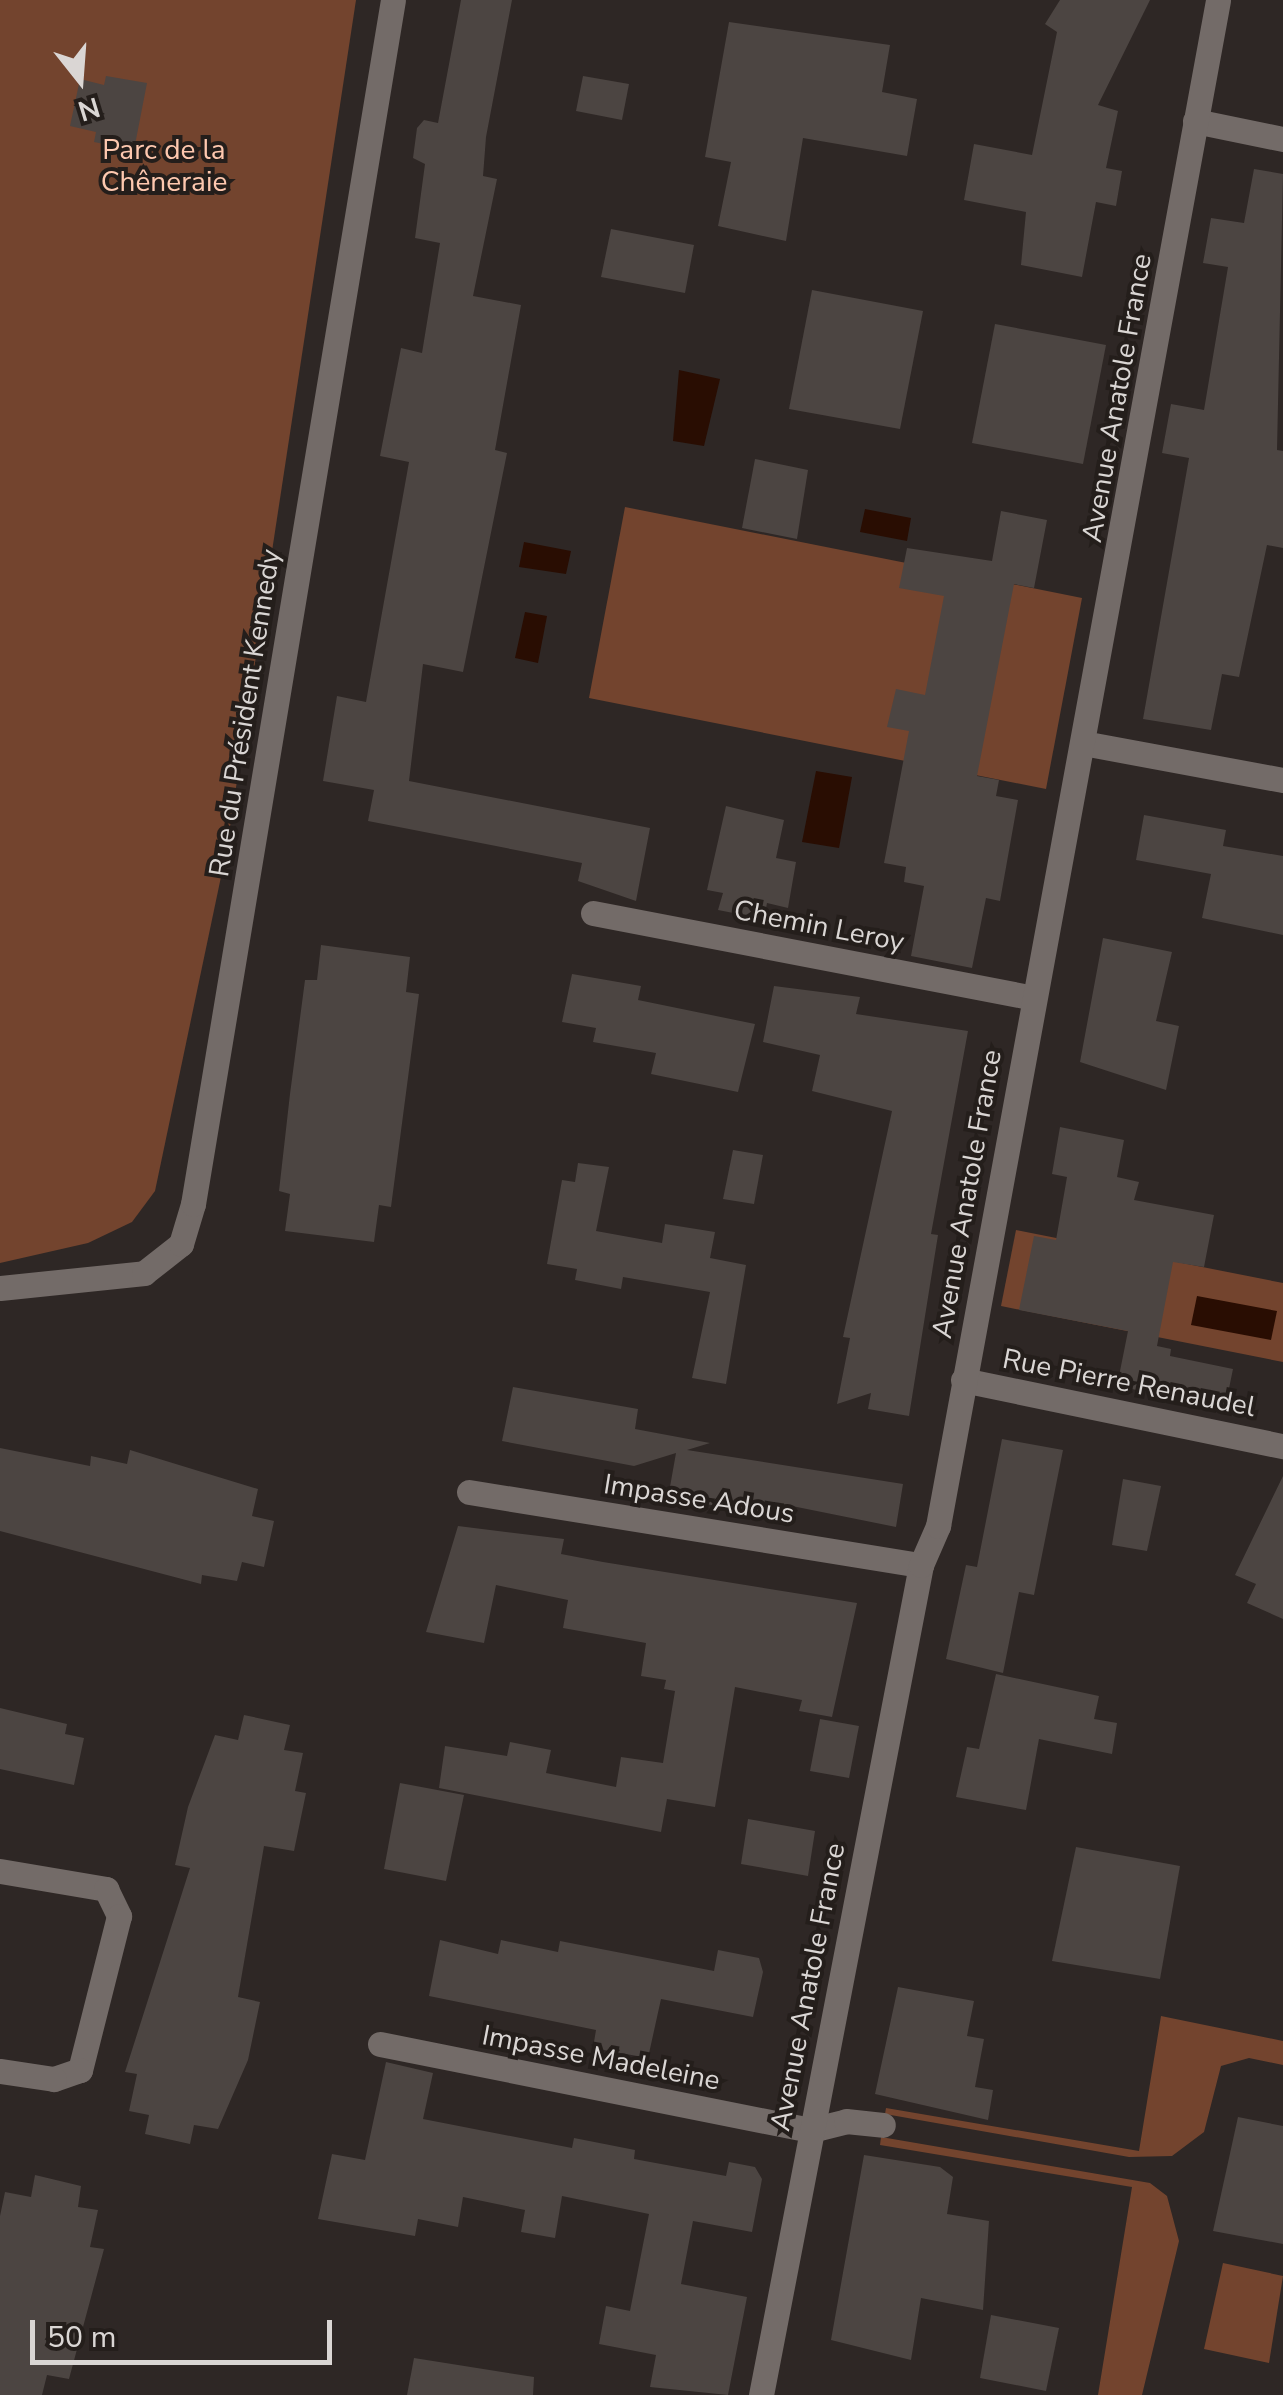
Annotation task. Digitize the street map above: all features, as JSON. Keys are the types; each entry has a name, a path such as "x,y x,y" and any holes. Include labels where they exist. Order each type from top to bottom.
{"street":[{"name":"Rue du Président Kennedy","path":"0,1288 144,1273 181,1244 194,1204 393,0"},
{"name":"Avenue Anatole France","path":"762,2395 920,1565 938,1526 1218,0"},
{"path":"1195,121 1283,139"},
{"path":"1083,743 1283,780"},
{"name":"Chemin Leroy","path":"593,913 1034,998"},
{"name":"Rue Pierre Renaudel","path":"963,1380 1283,1446"},
{"name":"Impasse Adous","path":"469,1492 920,1565"},
{"path":"0,1871 106,1888 119,1916 80,2070 54,2079 0,2071"},
{"name":"Impasse Madeleine","path":"380,2044 810,2130"},
{"path":"810,2130 846,2120 883,2125"}],"green space":[{"name":"Parc de la Chêneraie","path":"0,0 356,0 226,853 155,1191 132,1222 88,1243 0,1263"},
{"path":"625,507 1082,598 1046,789 589,698"},
{"path":"1016,1230 1283,1283 1283,1362 1001,1306"},
{"path":"1161,2016 1283,2041 1283,2065 1249,2058 1221,2066 1204,2132 1172,2156 1129,2157 885,2114 886,2108 1139,2151"},
{"path":"881,2137 1150,2183 1167,2196 1179,2241 1142,2395 1098,2395 1132,2187 880,2145"},
{"path":"1223,2263 1283,2276 1269,2363 1204,2349"}],"shaded area":[{"path":"679,370 720,379 704,446 673,441"},
{"path":"865,509 911,518 907,541 860,532"},
{"path":"524,542 571,551 566,574 519,567"},
{"path":"525,612 547,616 538,663 515,658"},
{"path":"816,771 852,777 839,848 802,842"},
{"path":"1197,1296 1277,1311 1271,1340 1191,1325"}],"building":[{"path":"461,0 512,0 486,137 483,176 497,179 473,296 521,305 495,450 507,453 463,672 423,664 409,781 650,828 636,901 578,881 582,863 368,821 374,790 323,781 337,696 366,702 409,462 380,456 401,348 422,353 440,243 415,238 425,164 413,158 417,128 424,120 438,123"},
{"path":"1060,0 1150,0 1098,105 1118,111 1106,168 1122,171 1116,206 1096,202 1082,277 1021,265 1026,212 964,200 974,144 1032,155 1057,32 1045,24"},
{"path":"729,22 890,45 882,92 917,99 907,156 803,138 786,241 718,226 731,162 705,157"},
{"path":"106,76 147,83 134,150 94,142 96,132 70,126 80,79 104,85"},
{"path":"583,76 629,84 622,120 576,111"},
{"path":"1254,169 1283,174 1277,450 1283,451 1283,548 1267,545 1239,677 1222,674 1211,730 1143,719 1189,458 1162,453 1171,404 1204,410 1228,267 1203,263 1211,218 1244,223"},
{"path":"611,229 694,245 685,293 601,277"},
{"path":"812,290 923,311 900,429 789,409"},
{"path":"995,324 1106,345 1083,464 972,443"},
{"path":"755,459 808,470 797,539 742,528"},
{"path":"1001,511 1047,520 1034,588 1014,584 977,776 999,780 996,796 1018,800 1000,901 986,898 972,968 911,956 924,886 904,882 906,867 884,863 909,731 887,727 896,689 925,695 944,596 899,588 907,548 992,561"},
{"path":"726,806 784,820 776,858 796,862 788,908 767,903 764,919 718,910 723,893 707,890"},
{"path":"1144,815 1226,830 1223,846 1283,856 1283,935 1202,918 1211,874 1136,860"},
{"path":"1103,938 1172,952 1156,1021 1179,1026 1166,1090 1080,1062"},
{"path":"321,945 410,957 406,992 419,994 391,1207 379,1205 374,1242 285,1231 290,1194 279,1191 290,1094 305,980 317,980"},
{"path":"572,974 641,986 638,1000 755,1024 738,1092 651,1074 656,1053 593,1042 596,1028 562,1022"},
{"path":"774,986 860,997 856,1014 968,1031 931,1234 938,1235 909,1416 868,1409 871,1393 837,1404 850,1338 843,1337 892,1111 812,1091 820,1055 763,1042"},
{"path":"1060,1127 1124,1140 1117,1177 1139,1182 1134,1200 1214,1215 1204,1267 1173,1262 1157,1346 1171,1349 1170,1356 1233,1369 1225,1408 1117,1386 1128,1331 1019,1310 1034,1236 1056,1240 1067,1177 1052,1174"},
{"path":"733,1150 763,1155 754,1204 723,1199"},
{"path":"578,1163 609,1167 596,1231 662,1243 665,1224 715,1232 710,1258 746,1265 726,1384 692,1378 710,1292 623,1277 621,1289 575,1280 577,1269 547,1264 562,1180 575,1182"},
{"path":"513,1387 638,1409 635,1429 710,1443 687,1450 903,1484 896,1527 782,1504 779,1516 668,1498 676,1453 634,1466 502,1441"},
{"path":"1002,1439 1063,1450 1034,1595 1019,1592 1003,1673 946,1659 966,1565 977,1567"},
{"path":"0,1448 90,1466 91,1456 127,1464 130,1450 258,1489 252,1516 274,1521 264,1567 242,1562 237,1581 202,1575 201,1584 0,1531"},
{"path":"1283,1476 1283,1619 1247,1603 1256,1584 1235,1575"},
{"path":"1123,1479 1161,1486 1147,1551 1112,1545"},
{"path":"458,1526 564,1539 561,1554 857,1603 832,1717 799,1711 802,1700 735,1687 715,1807 667,1799 661,1832 439,1788 445,1746 507,1756 510,1742 551,1750 546,1773 616,1787 621,1757 663,1763 675,1691 664,1689 666,1680 641,1676 646,1643 563,1628 568,1600 496,1585 484,1643 426,1632"},
{"path":"996,1674 1099,1696 1094,1719 1117,1723 1112,1754 1039,1739 1026,1810 956,1797 967,1747 979,1749"},
{"path":"0,1708 67,1724 65,1734 84,1738 74,1785 0,1769"},
{"path":"244,1715 290,1725 284,1750 303,1753 295,1791 306,1793 294,1851 264,1846 238,1997 260,2002 248,2060 218,2129 194,2125 190,2144 145,2134 149,2115 129,2111 137,2074 125,2072 190,1868 175,1865 188,1807 215,1735 238,1740"},
{"path":"820,1719 859,1726 849,1778 810,1771"},
{"path":"400,1783 464,1795 446,1881 384,1869"},
{"path":"748,1819 815,1831 808,1876 741,1864"},
{"path":"1076,1847 1180,1866 1160,1979 1052,1961"},
{"path":"440,1940 498,1954 501,1940 558,1952 560,1941 714,1971 718,1950 759,1958 763,1972 753,2017 661,1999 648,2058 593,2048 596,2030 429,1996"},
{"path":"898,1987 974,2001 967,2036 984,2039 975,2087 993,2090 988,2120 875,2094"},
{"path":"386,2062 433,2073 423,2119 572,2148 574,2138 635,2150 634,2159 726,2176 729,2162 755,2167 762,2179 752,2232 693,2221 681,2284 747,2297 728,2395 650,2387 656,2355 599,2344 606,2306 630,2311 649,2214 562,2196 555,2238 521,2232 525,2210 463,2197 458,2227 418,2219 415,2236 318,2219 332,2154 365,2160"},
{"path":"1238,2117 1283,2126 1283,2244 1213,2231"},
{"path":"864,2155 940,2167 953,2177 947,2214 989,2221 983,2310 921,2298 911,2360 831,2340"},
{"path":"35,2175 81,2186 78,2207 98,2210 90,2247 104,2249 69,2379 47,2375 42,2395 0,2395 0,2216 5,2192 31,2197"},
{"path":"991,2315 1059,2328 1046,2391 980,2378"},
{"path":"414,2358 534,2377 533,2395 407,2395"}]}
